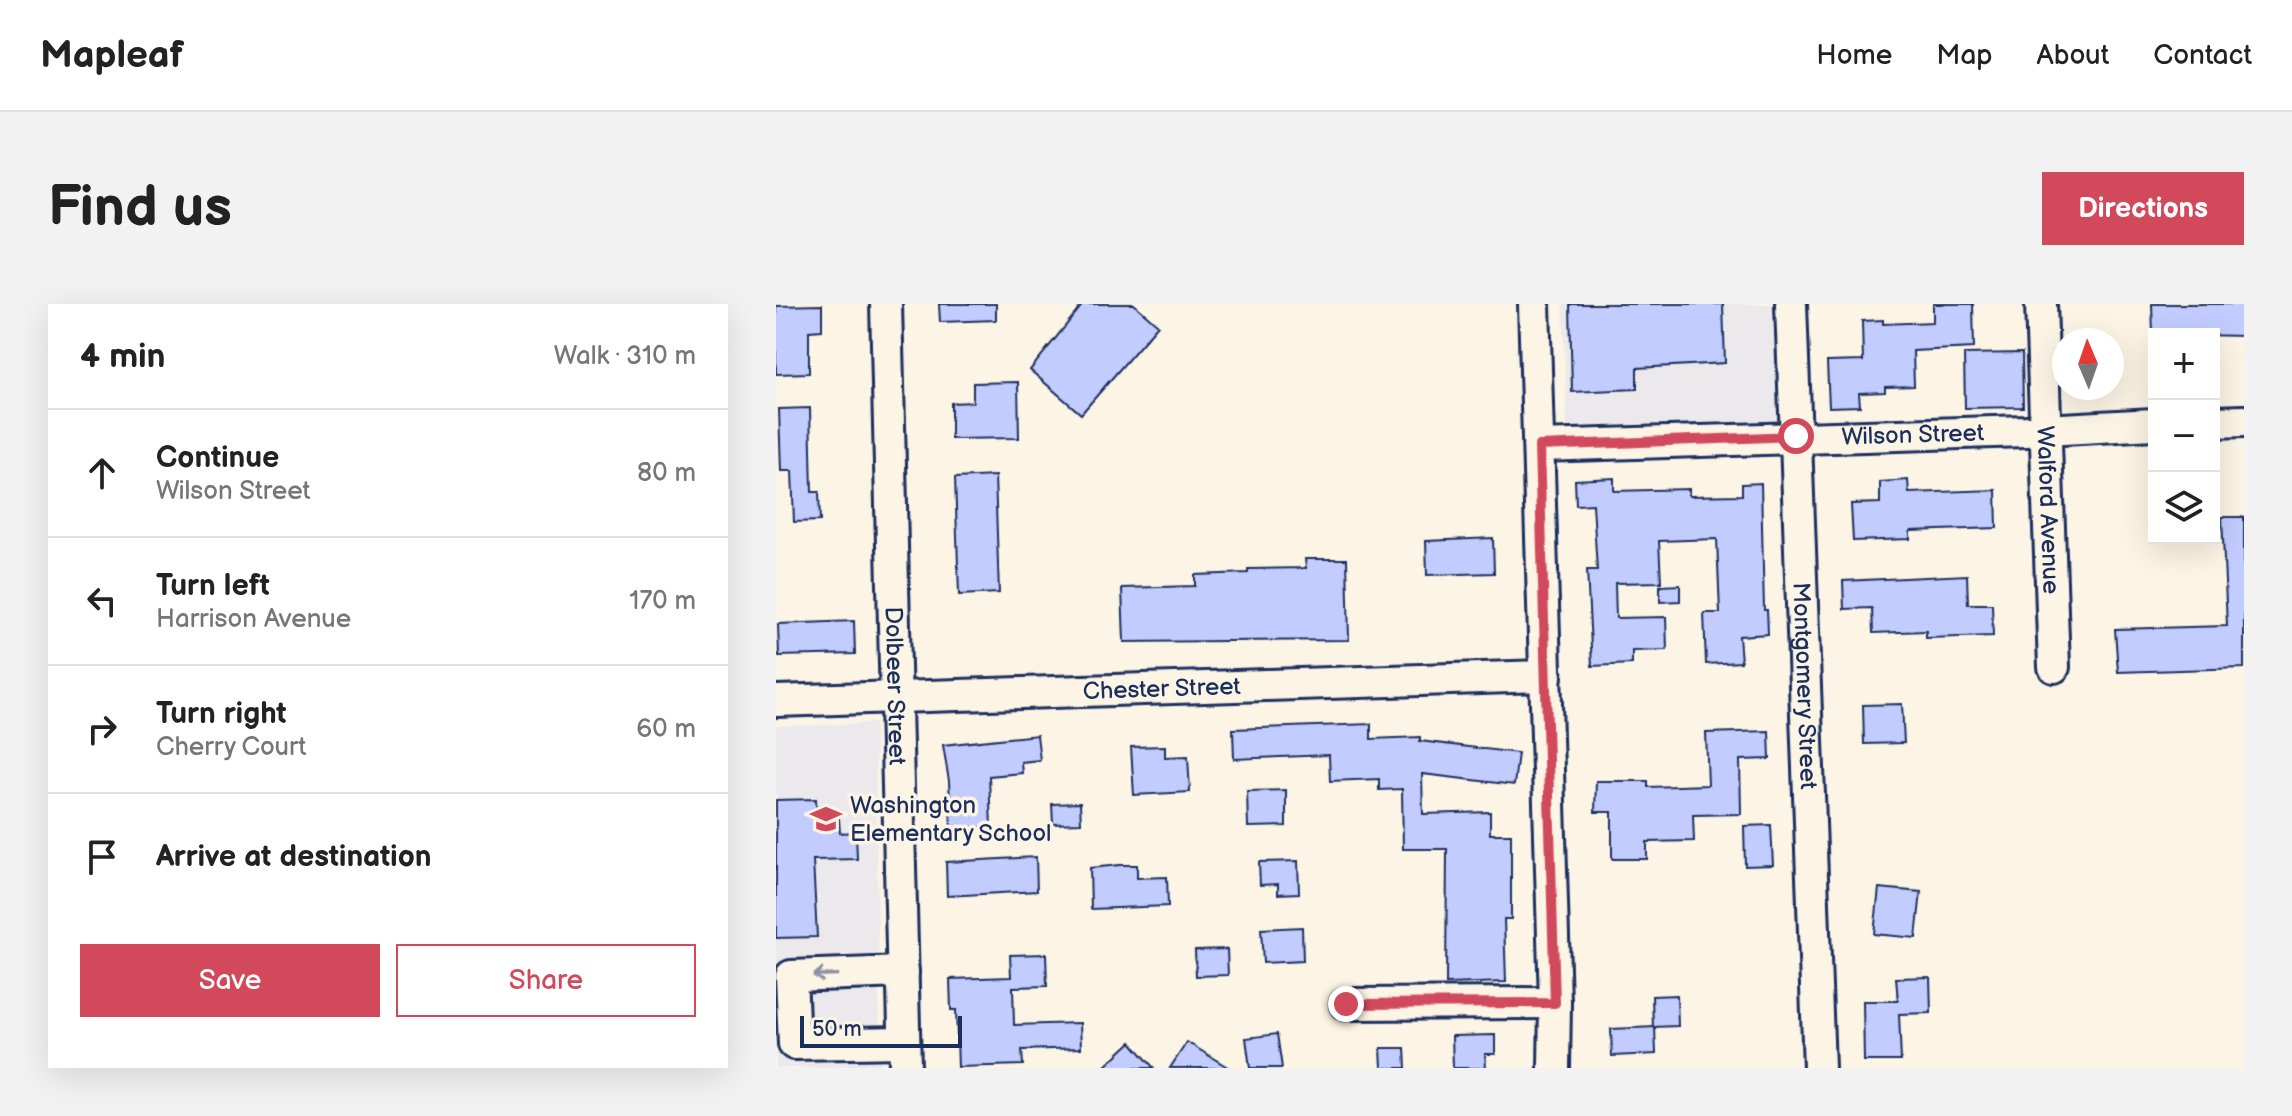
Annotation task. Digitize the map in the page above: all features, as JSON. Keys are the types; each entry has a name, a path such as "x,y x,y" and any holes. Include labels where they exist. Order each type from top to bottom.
{"street":[{"name":"Dolbeer Street","path":"886,304 905,1055"},
{"path":"1534,304 1555,1003 1554,1068"},
{"name":"Montgomery Street","path":"1791,304 1819,1068"},
{"name":"Walford Avenue","path":"2041,304 2054,667"},
{"path":"2220,422 2244,421"},
{"name":"Wilson Street","path":"1539,446 2148,424"},
{"name":"Chester Street","path":"776,701 1546,676"},
{"path":"903,972 791,976 794,1044 905,1055"},
{"path":"1346,1004 1555,1003"}],"shaded area":[{"path":"1563,304 1774,304 1777,421 1567,427"},
{"name":"Washington Elementary School","path":"875,723 880,1068 776,1068 776,726"}],"building":[{"path":"939,304 996,304 996,320 940,322"},
{"path":"1083,304 1134,304 1158,325 1081,414 1030,370"},
{"path":"1570,304 1723,304 1725,363 1637,368 1637,389 1572,392"},
{"path":"1933,304 1973,304 1974,348 1913,351 1914,386 1885,387 1885,392 1859,393 1860,406 1829,407 1827,362 1863,361 1862,321 1883,320 1883,324 1933,322"},
{"path":"2152,304 2244,304 2244,336 2220,335 2220,328 2153,328"},
{"path":"822,305 822,330 809,331 809,373 776,374 776,306"},
{"path":"2022,353 2023,407 1965,408 1964,354"},
{"path":"1018,382 1019,438 951,439 951,403 973,402 973,383"},
{"path":"810,408 812,492 819,492 820,521 794,522 792,471 781,471 779,409"},
{"path":"995,476 999,593 959,595 955,478"},
{"path":"1614,478 1614,491 1689,489 1689,496 1742,495 1742,484 1761,483 1764,610 1767,610 1768,634 1739,636 1741,662 1706,664 1704,613 1720,613 1717,539 1659,541 1661,582 1615,583 1616,618 1666,617 1667,650 1632,651 1632,664 1592,666 1587,570 1597,570 1593,504 1576,505 1575,480"},
{"path":"1908,480 1909,493 1996,490 1997,528 1910,531 1910,539 1853,541 1851,504 1880,503 1880,482"},
{"path":"2222,517 2244,517 2244,668 2118,672 2115,629 2227,626"},
{"path":"1493,538 1494,573 1427,575 1426,541"},
{"path":"1305,559 1347,559 1349,640 1124,642 1122,588 1195,586 1195,575 1248,573 1248,569 1306,568"},
{"path":"1967,575 1968,604 1992,604 1993,636 1926,638 1926,631 1873,633 1872,608 1844,609 1843,581"},
{"path":"1680,585 1680,601 1660,602 1660,586"},
{"path":"854,621 855,654 779,656 778,624"},
{"path":"1902,704 1904,743 1864,744 1863,705"},
{"path":"1371,724 1371,739 1420,737 1420,741 1518,753 1514,785 1422,774 1423,814 1490,812 1490,834 1511,834 1511,919 1504,919 1506,982 1446,984 1447,849 1403,849 1402,789 1379,790 1379,779 1330,781 1329,755 1234,759 1233,729"},
{"path":"1769,731 1770,759 1740,760 1741,814 1693,815 1694,841 1647,842 1647,859 1612,859 1612,812 1595,812 1596,781 1648,781 1648,787 1708,785 1706,733"},
{"path":"1037,735 1040,760 1021,762 1022,773 989,776 991,827 951,829 949,781 943,745"},
{"path":"1165,746 1165,757 1188,756 1190,792 1134,795 1131,747"},
{"path":"1286,790 1286,826 1248,827 1247,791"},
{"path":"816,799 817,819 839,819 840,833 856,832 857,859 813,860 817,937 776,938 776,800"},
{"path":"1080,803 1081,823 1053,824 1052,804"},
{"path":"1771,825 1773,865 1745,866 1744,826"},
{"path":"1036,857 1037,891 947,896 946,862"},
{"path":"1298,861 1299,893 1278,894 1278,884 1260,885 1259,862"},
{"path":"1137,865 1137,878 1167,877 1168,906 1091,909 1090,868"},
{"path":"1879,888 1921,892 1916,938 1874,934"},
{"path":"1302,927 1303,961 1263,963 1261,929"},
{"path":"1227,949 1228,975 1196,976 1195,950"},
{"path":"1046,954 1047,986 1013,987 1014,1025 1080,1023 1081,1048 1022,1050 1023,1065 958,1067 956,1010 951,1010 950,979 1011,977 1010,955"},
{"path":"1930,977 1931,1013 1899,1014 1901,1061 1864,1061 1863,1001 1898,1001 1896,978"},
{"path":"1677,995 1678,1026 1653,1027 1652,996"},
{"path":"1655,1027 1656,1054 1612,1056 1611,1029"},
{"path":"1277,1034 1282,1068 1250,1068 1246,1038"},
{"path":"1495,1035 1495,1054 1485,1054 1486,1068 1453,1068 1452,1036"},
{"path":"1131,1042 1154,1068 1103,1068"},
{"path":"1187,1042 1229,1068 1170,1068"},
{"path":"1381,1048 1405,1048 1406,1068 1382,1068"}],"place":[{"name":"Washington Elementary School","path":"826,819"}],"route":[{"path":"1346,1004 1555,1003 1539,446 1796,436"}]}
